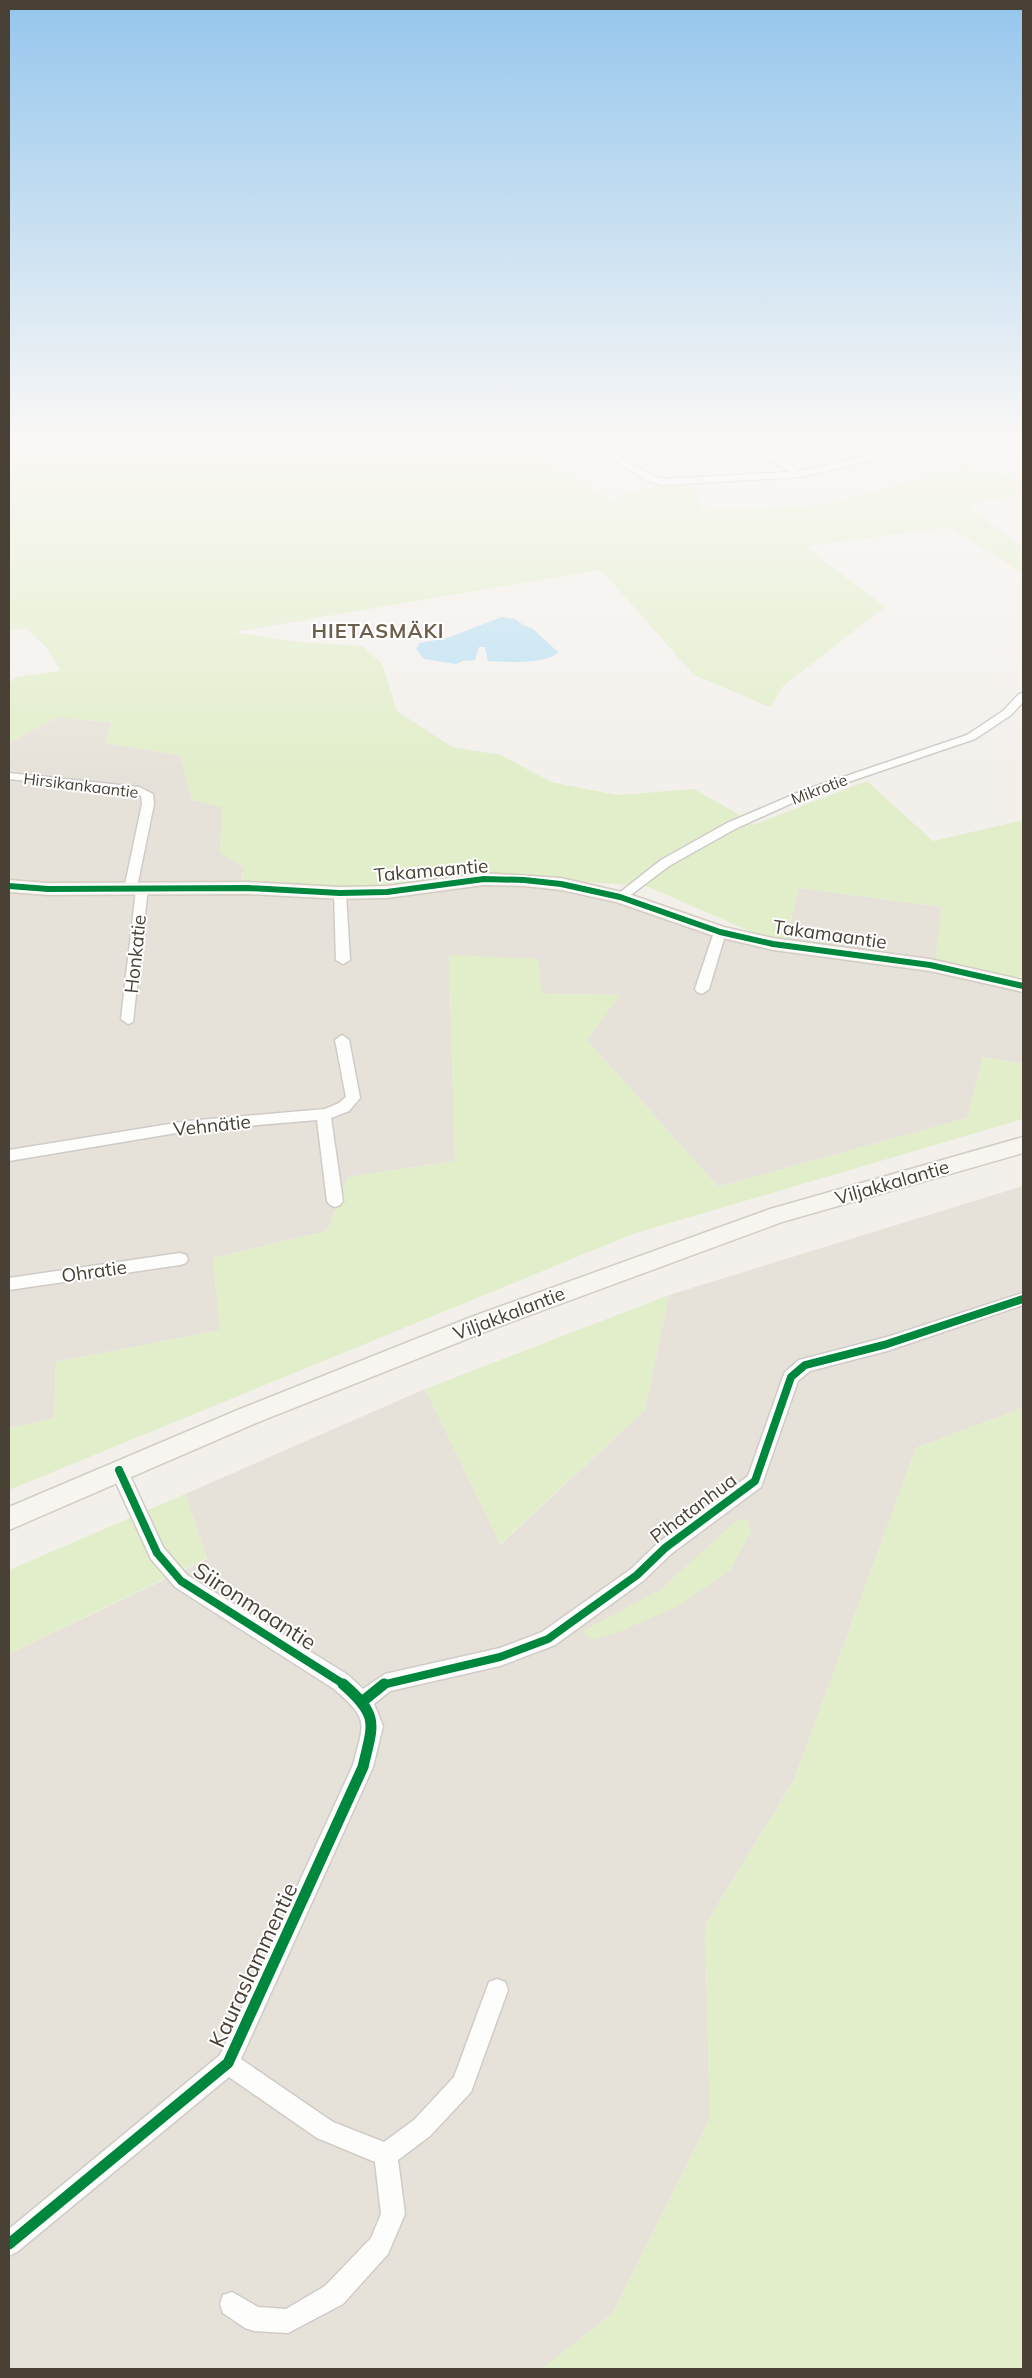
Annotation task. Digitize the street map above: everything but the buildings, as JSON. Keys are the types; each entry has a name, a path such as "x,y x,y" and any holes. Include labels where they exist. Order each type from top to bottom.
{"street":[{"name":"Mikrotie","path":"620,897 665,863 731,826 806,793 971,737 1007,713 1023,696"},
{"name":"Hirsikankaantie","path":"9,776 139,790 146,794 148,804 136,888"},
{"name":"Takamaantie","path":"9,886 48,889 248,888 340,893 387,892 484,879 561,884 620,897 720,932 773,944 930,965 1023,986"},
{"name":"Honkatie","path":"128,1019 136,888"},
{"path":"340,893 343,960"},
{"path":"702,989 720,932"},
{"name":"Vehnätie","path":"9,1156 188,1126 323,1114 344,1107 353,1098 342,1040"},
{"path":"323,1114 335,1201"},
{"name":"Viljakkalantie","path":"9,1519 119,1470 479,1324 778,1215 1023,1145"},
{"name":"Ohratie","path":"9,1284 180,1259"},
{"name":"Pihatanhua","path":"363,1702 385,1684 500,1658 548,1639 637,1575 665,1548 755,1481 791,1377 805,1366 887,1344 1023,1299"},
{"name":"Siironmaantie","path":"119,1470 157,1553 180,1581 341,1682 363,1702"},
{"name":"Kauraslammentie","path":"9,2244 228,2063 363,1767 373,1726 363,1702"},
{"path":"386,2155 422,2128 463,2084 497,1990"},
{"path":"228,2063 325,2130 386,2155"},
{"path":"232,2304 254,2320 288,2320 334,2295 380,2246 392,2214 386,2155"}],"shaded area":[{"path":"56,718 112,722 105,743 180,755 192,800 222,807 220,853 245,867 239,891 276,893 481,881 561,884 784,946 799,888 942,907 935,969 1023,988 1023,1064 983,1057 967,1118 718,1187 587,1040 619,995 542,994 449,955 455,1161 348,1177 327,1231 213,1258 220,1330 56,1362 54,1418 9,1428 9,743"},
{"path":"1023,1186 1023,1408 916,1448 794,1780 705,1925 710,2118 612,2314 542,2369 9,2369 9,1654 207,1559 185,1494 425,1389 501,1544 645,1410 669,1295"}],"green space":[{"path":"9,549 809,549 885,607 784,685 770,707 694,675 601,570 234,632 298,642 362,646 382,664 397,711 452,747 501,755 551,782 617,795 694,789 738,814 753,825 867,781 933,841 1023,820 1023,988 934,969 942,907 799,888 784,946 646,886 461,874 367,888 242,882 245,867 220,853 222,807 192,800 180,755 105,743 112,722 56,718 9,743 9,683 16,677 61,671 46,647 25,628 9,631"},
{"path":"985,549 1023,549 1023,574"},
{"path":"449,955 538,959 542,994 620,995 587,1040 718,1187 967,1118 983,1057 1023,1064 1023,1119 633,1234 9,1490 9,1428 54,1418 56,1362 220,1330 213,1258 327,1231 348,1177 455,1161"},
{"path":"669,1295 645,1410 500,1544 425,1389"},
{"path":"1023,1408 1023,2369 542,2369 612,2314 710,2118 705,1925 794,1780 916,1448"},
{"path":"185,1494 207,1558 9,1654 9,1570"},
{"path":"738,1519 748,1520 751,1532 730,1570 677,1607 616,1633 591,1640 583,1631 660,1590"}],"water":[{"path":"502,617 515,619 533,629 558,652 545,659 535,661 488,661 485,647 479,647 475,660 456,664 424,659 416,649 420,643 447,638"}],"cycle path":[{"path":"9,886 48,889 248,888 340,893 387,892 484,879 524,880 561,884 620,897 720,932 773,944 930,965 1023,986"},
{"path":"363,1701 385,1683 500,1657 548,1639 637,1575 665,1548 755,1481 791,1377 805,1365 887,1344 1023,1299"},
{"path":"9,2244 228,2063 363,1767 373,1726 363,1701 341,1682 181,1581 157,1553 119,1470"}],"district":[{"name":"HIETASMÄKI","path":"378,631"}]}
